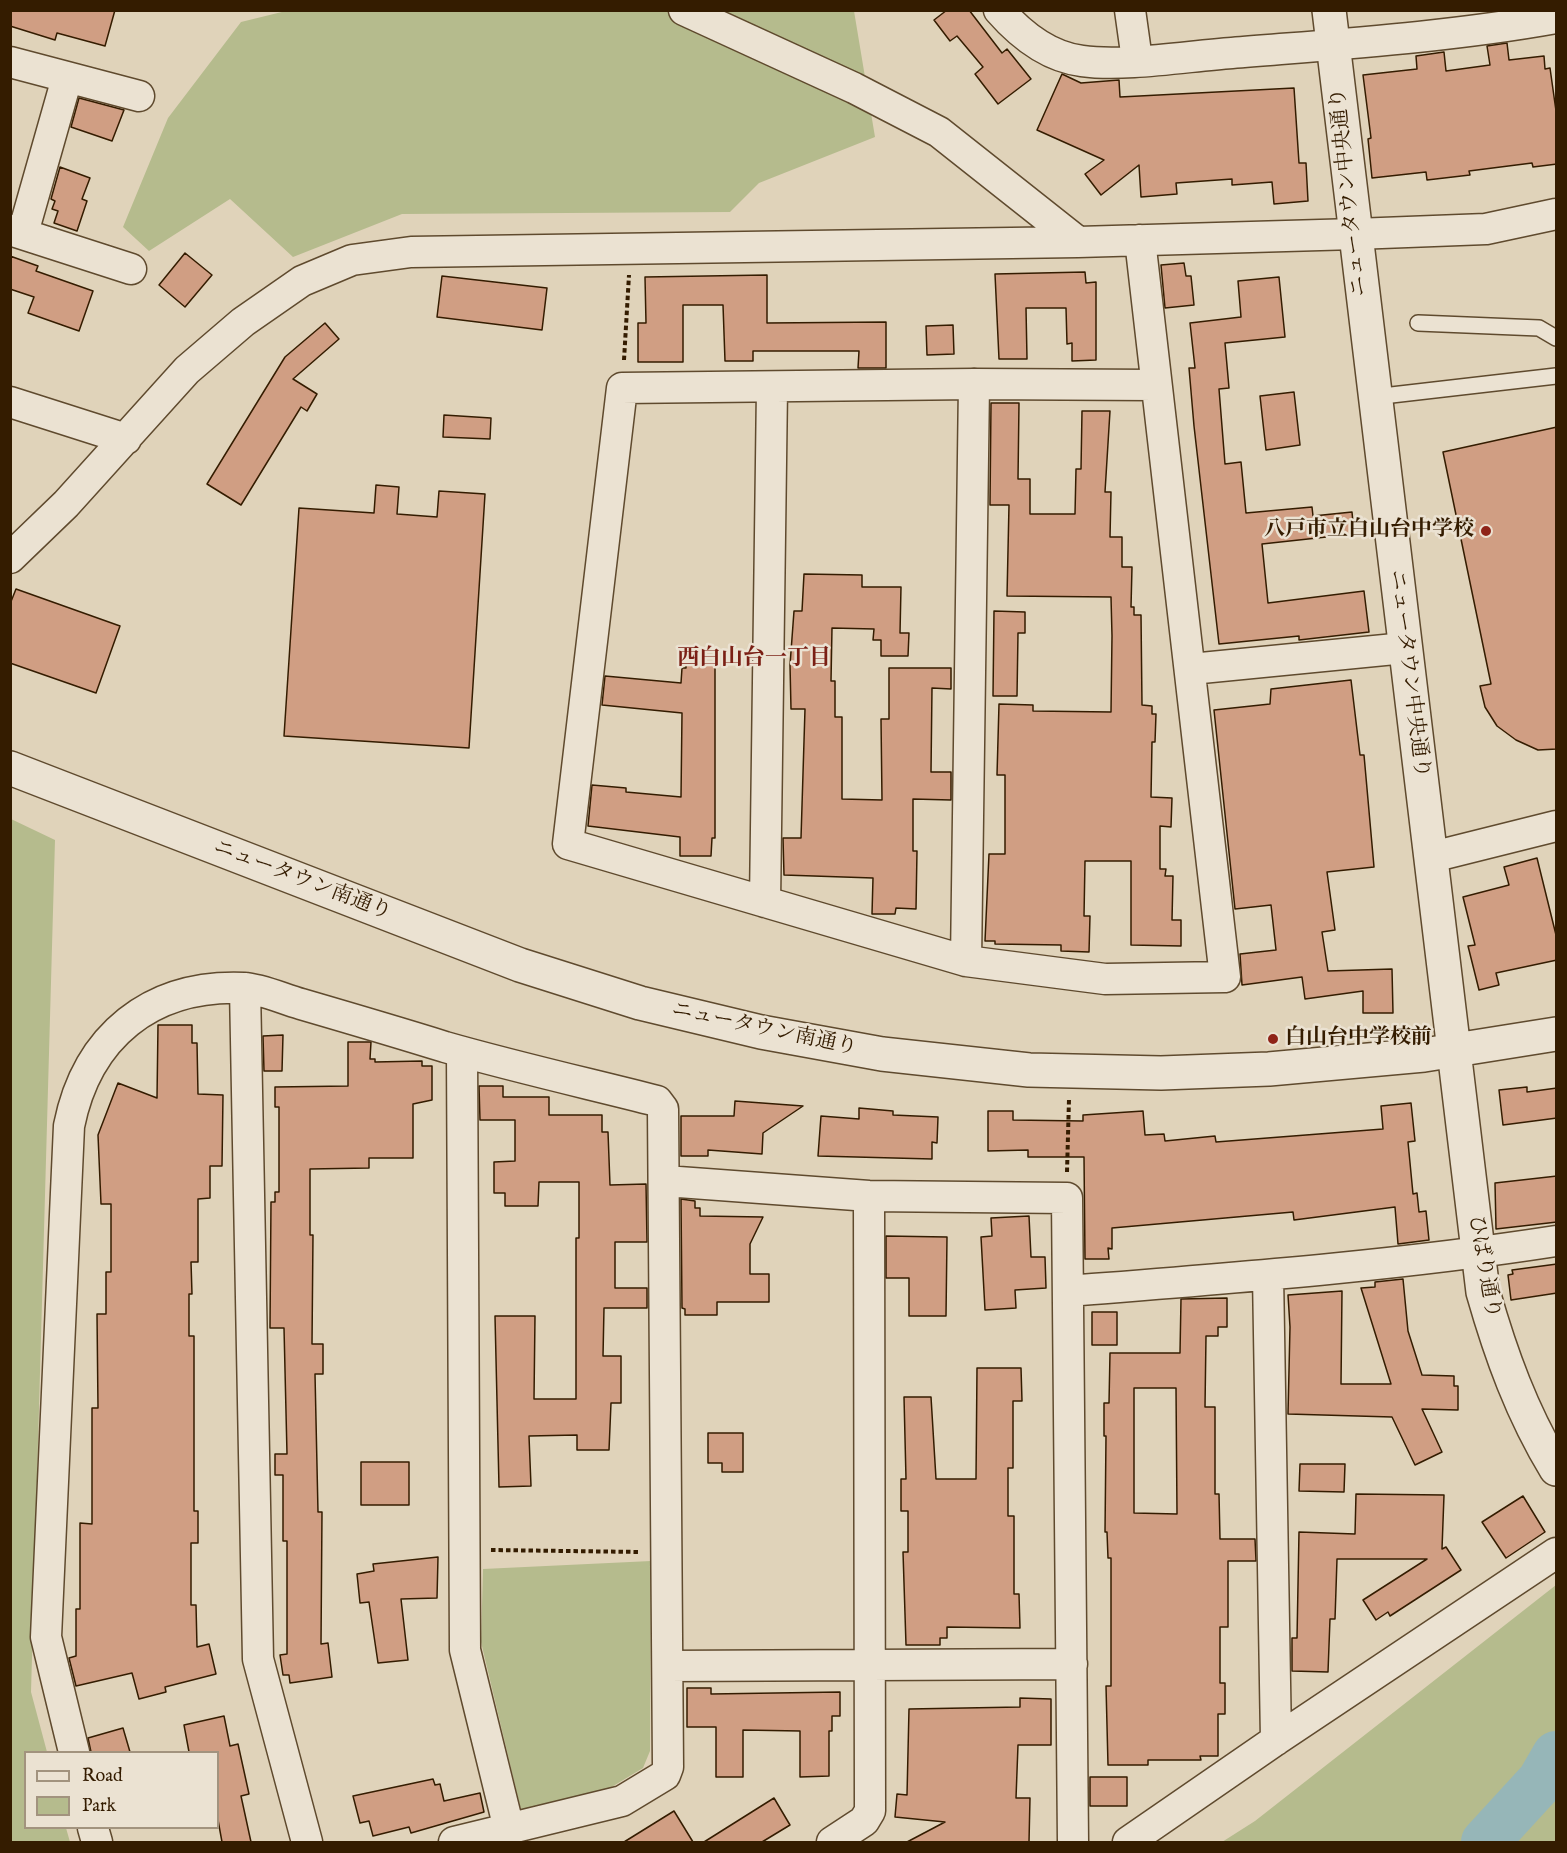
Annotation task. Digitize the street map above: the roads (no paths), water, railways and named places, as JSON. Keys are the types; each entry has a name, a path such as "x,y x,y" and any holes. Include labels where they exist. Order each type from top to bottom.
{"street":[{"path":"684,10 854,88 939,132 1078,242"},
{"path":"999,10 1019,32 1048,50 1081,62 1334,45 1526,17 1557,18"},
{"path":"1130,10 1137,60"},
{"name":"ニュータウン中央通り","path":"1329,10 1454,1052"},
{"path":"10,62 139,96"},
{"path":"67,78 17,231 131,269"},
{"path":"10,558 66,504 187,370 243,322 302,281 352,260 411,252 1078,242 1486,229 1557,214"},
{"path":"1140,240 1154,385 1191,669 1225,978 1105,979 966,961 568,844 622,388 974,384 1154,385"},
{"path":"966,961 974,384"},
{"path":"765,902 772,388"},
{"path":"10,402 126,438"},
{"path":"1191,669 1405,648"},
{"name":"ニュータウン南通り","path":"10,768 520,965 640,1003 760,1032 882,1054 1029,1070 1161,1073 1269,1069 1454,1052 1557,1034"},
{"path":"1432,857 1557,826"},
{"path":"245,988 258,1659 307,1842"},
{"path":"74,1751 46,1637 69,1126 74,1098 86,1070 102,1046 126,1023 152,1006 189,992 245,988 462,1052 657,1101 663,1109 665,1181 664,1552 668,1666 668,1767 664,1775 622,1801 454,1842"},
{"path":"462,1052 465,1650 509,1829"},
{"name":"ひばり通り","path":"1454,1052 1483,1292 1500,1352 1518,1398 1557,1469"},
{"path":"665,1181 869,1196 1067,1198 1072,1842"},
{"path":"832,1842 864,1821 870,1811 869,1196"},
{"path":"1069,1291 1268,1275 1478,1253 1557,1242"},
{"path":"1268,1275 1276,1740"},
{"path":"1128,1842 1276,1740 1557,1553"},
{"path":"668,1666 1072,1664"}],"lane":[{"path":"1418,323 1539,328 1557,338"},
{"path":"1374,398 1557,376"}],"waterway":[{"path":"1485,1842 1541,1781 1556,1755"}],"place":[{"name":"八戸市立白山台中学校","path":"1486,531"},
{"name":"白山台中学校前","path":"1273,1039"}],"district":[{"name":"西白山台一丁目","path":"754,659"}]}
